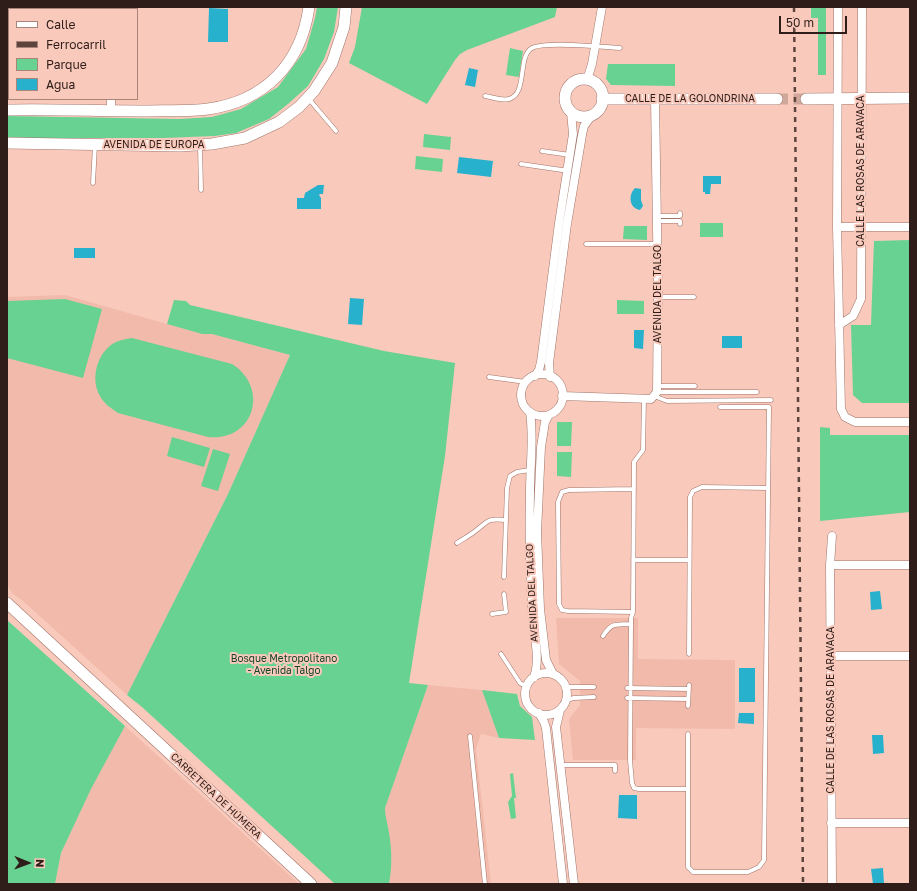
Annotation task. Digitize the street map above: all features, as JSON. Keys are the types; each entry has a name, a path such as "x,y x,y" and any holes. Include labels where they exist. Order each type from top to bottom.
{"street":[{"path":"7,110 111,111 207,109 232,104 259,91 277,77 292,58 304,30 309,7"},
{"name":"AVENIDA DE EUROPA","path":"7,143 200,145 245,138 279,122 299,107 314,91 332,63 344,27 346,7"},
{"path":"587,80 602,7"},
{"path":"838,7 837,227 841,409 845,417 855,422 910,422"},
{"name":"CALLE LAS ROSAS DE ARAVACA","path":"839,325 853,316 861,299 860,226 862,7"},
{"path":"550,377 549,363 567,224 582,135 584,126 592,115 600,108 602,99 599,87 595,83 587,80 578,80 572,83 566,94 565,101 567,107 571,112 581,117 592,115"},
{"path":"806,99 910,98"},
{"name":"CALLE DE LA GOLONDRINA","path":"602,99 777,99"},
{"name":"AVENIDA DEL TALGO","path":"655,99 658,244 657,391"},
{"path":"111,100 111,111"},
{"path":"535,376 540,375 550,377 560,385 562,396 559,408 549,415 542,416 530,412 523,404 521,393 526,382 535,376 539,370 541,362 574,134 571,112"},
{"path":"837,227 910,227"},
{"path":"562,396 651,399 657,391"},
{"name":"AVENIDA DEL TALGO","path":"530,412 532,429 529,537 532,607 537,661 537,670 534,677"},
{"name":"AVENIDA DEL TALGO","path":"549,415 545,422 540,447 537,532 540,609 546,660 553,674"},
{"name":"CALLE DE LAS ROSAS DE ARAVACA","path":"832,536 830,565 832,884"},
{"path":"830,565 910,565"},
{"name":"CARRETERA DE HÚMERA","path":"7,603 311,884"},
{"path":"831,656 910,656"},
{"path":"539,714 550,715 560,710 564,706 567,694 566,687 558,677 553,674 546,673 534,677 527,687 526,699 529,705 539,714 546,728 563,884"},
{"path":"560,710 556,727 562,765 574,884"},
{"path":"831,823 910,822"}],"lane":[{"path":"485,96 509,99 515,95 520,86 526,55 530,49 538,46 572,45 620,48"},
{"path":"307,98 336,131"},
{"path":"93,183 95,144"},
{"path":"200,145 201,190"},
{"path":"542,151 570,155"},
{"path":"520,164 562,170 568,169"},
{"path":"657,219 680,216 680,213"},
{"path":"657,219 680,221 680,224"},
{"path":"586,244 658,244"},
{"path":"658,297 694,297"},
{"path":"490,377 526,382"},
{"path":"657,391 695,386"},
{"path":"657,391 757,392"},
{"path":"657,391 667,401 771,400"},
{"path":"644,399 643,450 634,462 633,612 631,618 629,688 630,760 632,783 634,788 638,789 688,789"},
{"path":"688,734 688,867 693,872 748,872 759,867 764,860 769,407 720,408"},
{"path":"504,577 507,488 510,476 517,472 530,470"},
{"path":"689,654 690,498 693,491 702,487 767,488"},
{"path":"633,612 562,610 559,604 558,502 562,492 569,490 634,489"},
{"path":"457,543 487,521 494,519 506,520"},
{"path":"634,560 689,560"},
{"path":"492,614 506,612 504,594"},
{"path":"603,636 609,628 615,625 631,624"},
{"path":"501,654 520,683 527,687"},
{"path":"566,687 594,687"},
{"path":"629,688 689,687 688,706"},
{"path":"566,700 594,697"},
{"path":"629,698 688,699"},
{"path":"470,736 485,884"},
{"path":"562,765 615,765 615,771"}],"shaded area":[{"path":"65,295 202,334 212,334 290,355 228,494 127,695 23,601 13,594 7,585 7,297"},
{"path":"556,618 638,618 638,659 735,660 735,729 636,728 636,760 573,760 569,719 580,705 580,681 559,664"},
{"path":"428,685 482,690 499,738 481,734 476,749 491,884 389,884 391,851 385,808"},
{"path":"125,726 299,884 55,884 61,853 91,789"}],"green space":[{"path":"317,7 338,7 334,32 324,59 308,86 269,119 236,133 215,136 164,138 7,138 7,116 179,119 212,117 241,109 278,87 306,49"},
{"path":"362,7 557,7 555,17 460,54 427,104 349,63 355,47"},
{"path":"811,7 826,7 826,75 818,75 818,18 811,18"},
{"path":"510,48 523,51 519,77 506,75"},
{"path":"608,64 675,64 675,86 611,85 606,79"},
{"path":"424,134 451,137 450,150 423,147"},
{"path":"416,156 443,159 442,172 415,169"},
{"path":"700,223 723,223 723,237 700,237"},
{"path":"624,226 647,226 647,240 623,239"},
{"path":"910,240 910,403 862,403 853,395 851,325 871,325 874,241"},
{"path":"65,299 102,309 83,378 7,358 8,301"},
{"name":"Bosque Metropolitano - Avenida Talgo","path":"174,300 186,301 190,305 384,351 455,363 445,456 409,683 428,685 385,808 391,852 391,872 389,884 335,884 142,707 127,695 228,494 290,355 212,334 202,334 167,324"},
{"path":"617,300 644,301 644,314 617,314"},
{"path":"132,338 232,364 244,374 251,386 253,399 252,411 246,422 236,431 224,436 208,437 118,413 110,408 102,399 97,389 96,374 99,360 108,347 114,343"},
{"path":"557,422 572,422 571,446 557,446"},
{"path":"820,427 830,428 830,435 910,435 910,512 820,521"},
{"path":"172,437 210,448 204,467 167,456"},
{"path":"213,449 230,454 218,491 201,486"},
{"path":"557,452 572,452 571,477 557,476"},
{"path":"7,620 125,726 91,789 61,853 55,884 7,884"},
{"path":"482,690 517,694 520,706 532,717 535,740 499,738"},
{"path":"513,773 516,798 514,798 516,818 511,819 508,802 512,796 510,774"}],"water":[{"path":"209,8 228,9 228,42 208,42"},
{"path":"469,68 478,70 475,87 465,85"},
{"path":"459,157 493,161 491,177 457,173"},
{"path":"703,176 721,176 721,184 711,184 710,194 705,194 705,192 703,192"},
{"path":"318,185 324,185 323,194 319,195 321,198 321,209 297,209 297,198 304,198 305,193"},
{"path":"635,188 641,189 641,200 643,206 640,210 634,207 631,201 631,194"},
{"path":"74,248 95,248 95,258 74,258"},
{"path":"350,298 364,299 362,325 348,324"},
{"path":"634,330 644,330 643,349 634,348"},
{"path":"722,336 742,336 742,348 722,348"},
{"path":"880,591 882,609 871,610 870,592"},
{"path":"739,668 755,668 755,702 739,702"},
{"path":"739,713 754,713 754,724 738,723"},
{"path":"872,735 883,735 884,753 873,754"},
{"path":"619,795 637,795 637,819 618,818"},
{"path":"883,868 884,884 873,884 871,869"}],"tunnel":[{"path":"777,99 806,99"}],"railway":[{"path":"794,7 803,884"}]}
